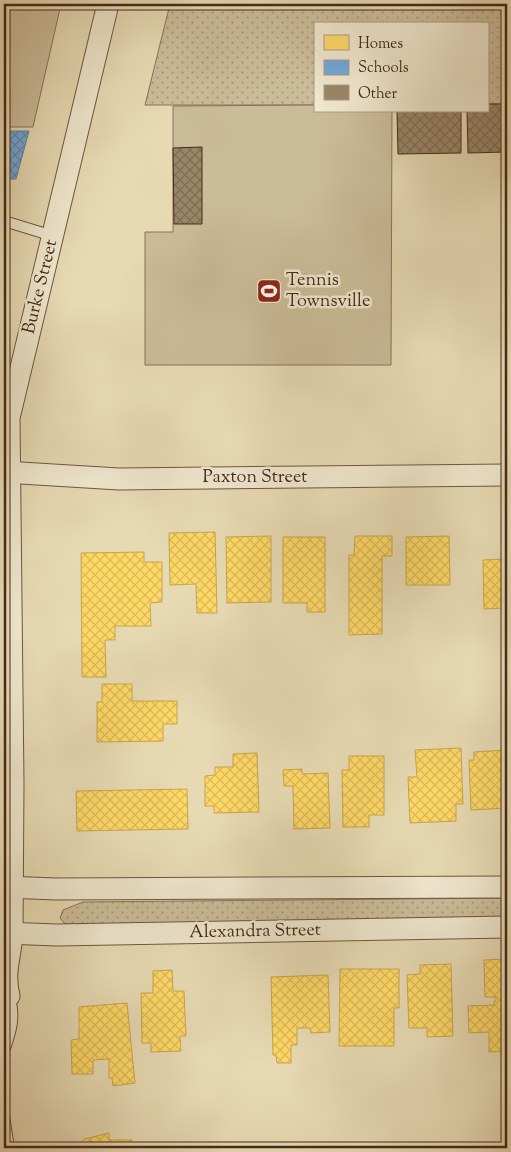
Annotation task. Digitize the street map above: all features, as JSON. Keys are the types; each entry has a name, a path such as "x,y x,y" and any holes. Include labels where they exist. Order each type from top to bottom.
{"street":[{"name":"Burke Street","path":"10,996 7,986 6,966 12,945 8,933 8,887 13,784 6,472 9,418 108,4"},
{"name":"Paxton Street","path":"6,472 119,478 507,475"},
{"path":"8,887 56,889 507,887"},
{"name":"Alexandra Street","path":"8,933 57,935 507,927"}],"lane":[{"path":"4,222 53,236"},
{"name":"Burke Street","path":"4,1051 10,1034 13,1016 10,996"},
{"path":"4,1116 9,1148"}],"shaded area":[{"path":"4,4 61,4 33,127 4,127"},
{"path":"170,4 507,4 507,104 488,104 488,22 314,22 314,105 145,105"},
{"name":"Tennis Townsville","path":"314,105 314,112 392,112 391,365 145,365 145,232 173,232 173,106"},
{"path":"507,898 507,920 65,924 60,918 63,910 83,902"}],"building: Homes":[{"path":"215,532 217,613 197,613 196,584 170,585 169,533"},
{"path":"271,536 271,602 227,603 226,537"},
{"path":"355,536 392,536 392,556 382,556 382,634 349,635 349,555 354,555"},
{"path":"449,536 450,585 406,585 406,537"},
{"path":"283,537 325,537 325,612 307,612 307,603 283,603"},
{"path":"144,552 144,562 162,562 162,602 150,603 151,626 115,626 115,640 105,640 106,677 82,677 81,553"},
{"path":"507,559 507,662 506,608 484,609 483,560"},
{"path":"102,684 132,684 132,701 177,701 177,724 163,724 163,741 97,742 97,702 102,702"},
{"path":"461,748 463,804 456,804 456,821 410,823 408,777 417,777 415,750"},
{"path":"507,750 507,808 471,810 469,760 474,760 474,752"},
{"path":"257,753 259,812 214,813 214,806 205,806 205,776 215,775 215,767 233,767 233,754"},
{"path":"349,756 384,756 384,815 369,815 369,827 343,827 342,770 349,770"},
{"path":"302,769 302,774 328,773 330,828 294,829 293,786 284,786 283,770"},
{"path":"187,789 188,829 77,831 76,791"},
{"path":"507,959 507,1051 489,1052 489,1032 469,1033 468,1006 494,1005 496,997 485,997 484,960"},
{"path":"451,964 453,1036 427,1037 427,1028 409,1028 407,975 420,974 420,965"},
{"path":"340,969 399,969 399,1008 394,1008 394,1046 339,1046"},
{"path":"172,970 173,991 184,991 186,1036 180,1036 181,1051 151,1052 151,1043 142,1043 141,993 153,993 153,971"},
{"path":"328,975 330,1032 311,1033 310,1028 297,1028 297,1045 291,1045 291,1063 277,1063 276,1055 273,1055 271,977"},
{"path":"127,1003 135,1083 113,1086 112,1078 109,1078 109,1059 93,1060 93,1074 72,1074 71,1040 79,1039 79,1007"},
{"path":"109,1133 109,1140 132,1140 132,1148 77,1147 85,1139"}],"building: Schools":[{"path":"4,131 29,131 16,179 4,179"}],"building: Other":[{"path":"488,104 507,104 507,152 468,153 467,112 488,112"},
{"path":"397,112 461,112 461,153 398,154"},
{"path":"202,147 202,224 174,224 173,148"}],"place":[{"name":"Tennis Townsville","path":"269,291"}]}
